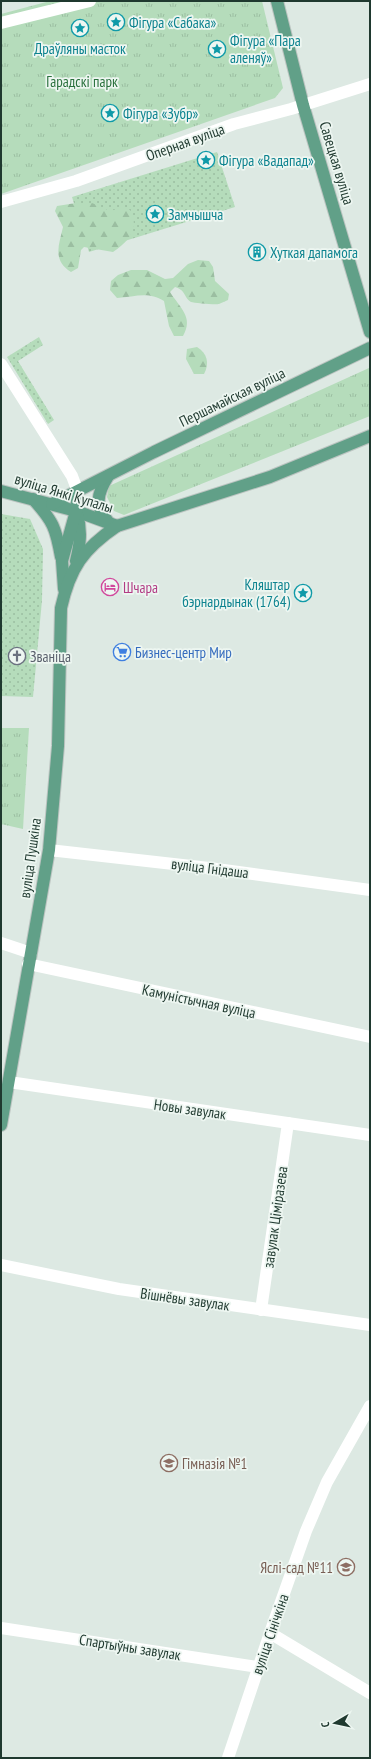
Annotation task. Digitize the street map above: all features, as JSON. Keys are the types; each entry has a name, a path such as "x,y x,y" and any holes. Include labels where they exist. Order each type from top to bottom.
{"main road":[{"name":"Савецкая вуліца","path":"277,1 303,105 367,314 370,332"},
{"name":"Першамайская вуліца","path":"52,504 78,492 108,475 370,348"},
{"path":"108,475 99,490 98,498 102,515 113,524 270,477 370,436"},
{"name":"вуліца Янкі Купалы","path":"1,491 76,511 113,524"},
{"path":"75,566 80,541 80,524 76,511 78,492"},
{"path":"33,499 52,522 57,534 62,561"},
{"name":"вуліца Пушкіна","path":"65,592 62,561 76,511"},
{"name":"вуліца Пушкіна","path":"1,1125 49,850 58,746 61,608 65,592 75,566 113,524"}],"street":[{"path":"1,23 90,1"},
{"name":"Оперная вуліца","path":"1,202 76,181 234,124 303,105 370,84"},
{"path":"1,364 72,476 78,492"},
{"name":"вуліца Гнідаша","path":"49,850 209,868 370,890"},
{"name":"Камуністычная вуліца","path":"1,942 30,958 370,1037"},
{"name":"Новы завулак","path":"9,1082 370,1135"},
{"name":"завулак Ціміразева","path":"261,1310 288,1123"},
{"name":"Вішнёвы завулак","path":"1,1265 119,1289 370,1325"},
{"name":"вуліца Сінічкіна","path":"228,1758 306,1531 327,1482 370,1406"},
{"name":"Спартыўны завулак","path":"1,1628 258,1667"},
{"path":"270,1633 370,1693"}],"green space":[{"name":"Гарадскі парк","path":"50,1 262,1 283,88 275,98 1,194 1,14"},
{"path":"217,152 235,207 89,252 72,197"},
{"path":"76,203 92,203 110,211 121,208 130,210 134,223 128,239 113,252 84,247 81,250 78,268 71,272 61,262 59,257 58,252 63,227 55,211 57,206"},
{"path":"198,260 209,261 213,267 215,281 229,294 228,300 220,304 191,302 181,290 175,287 170,292 184,313 187,323 183,336 174,336 169,326 164,301 147,295 117,298 110,290 111,281 118,275 131,270 147,270 165,279 173,278 188,264"},
{"path":"39,337 43,345 18,361 54,420 48,424 7,357"},
{"path":"197,347 205,355 207,362 204,374 194,374 186,359 187,349"},
{"path":"369,368 370,416 124,515 114,511 107,497 109,486"},
{"path":"1,514 30,519 43,549 42,600 33,697 1,696"},
{"path":"1,728 29,728 23,829 1,824"}],"place":[{"name":"Фігура «Сабака»","path":"116,22"},
{"name":"Драўляны масток","path":"80,28"},
{"name":"Фігура «Пара аленяў»","path":"217,49"},
{"name":"Фігура «Зубр»","path":"110,113"},
{"name":"Фігура «Вадапад»","path":"206,160"},
{"name":"Замчышча","path":"155,214"},
{"name":"Хуткая дапамога","path":"257,252"},
{"name":"Шчара","path":"110,587"},
{"name":"Кляштар бэрнардынак (1764)","path":"303,593"},
{"name":"Бизнес-центр Мир","path":"122,652"},
{"name":"Званіца","path":"17,656"},
{"name":"Гімназія №1","path":"169,1463"},
{"name":"Яслі-сад №11","path":"346,1567"}]}
